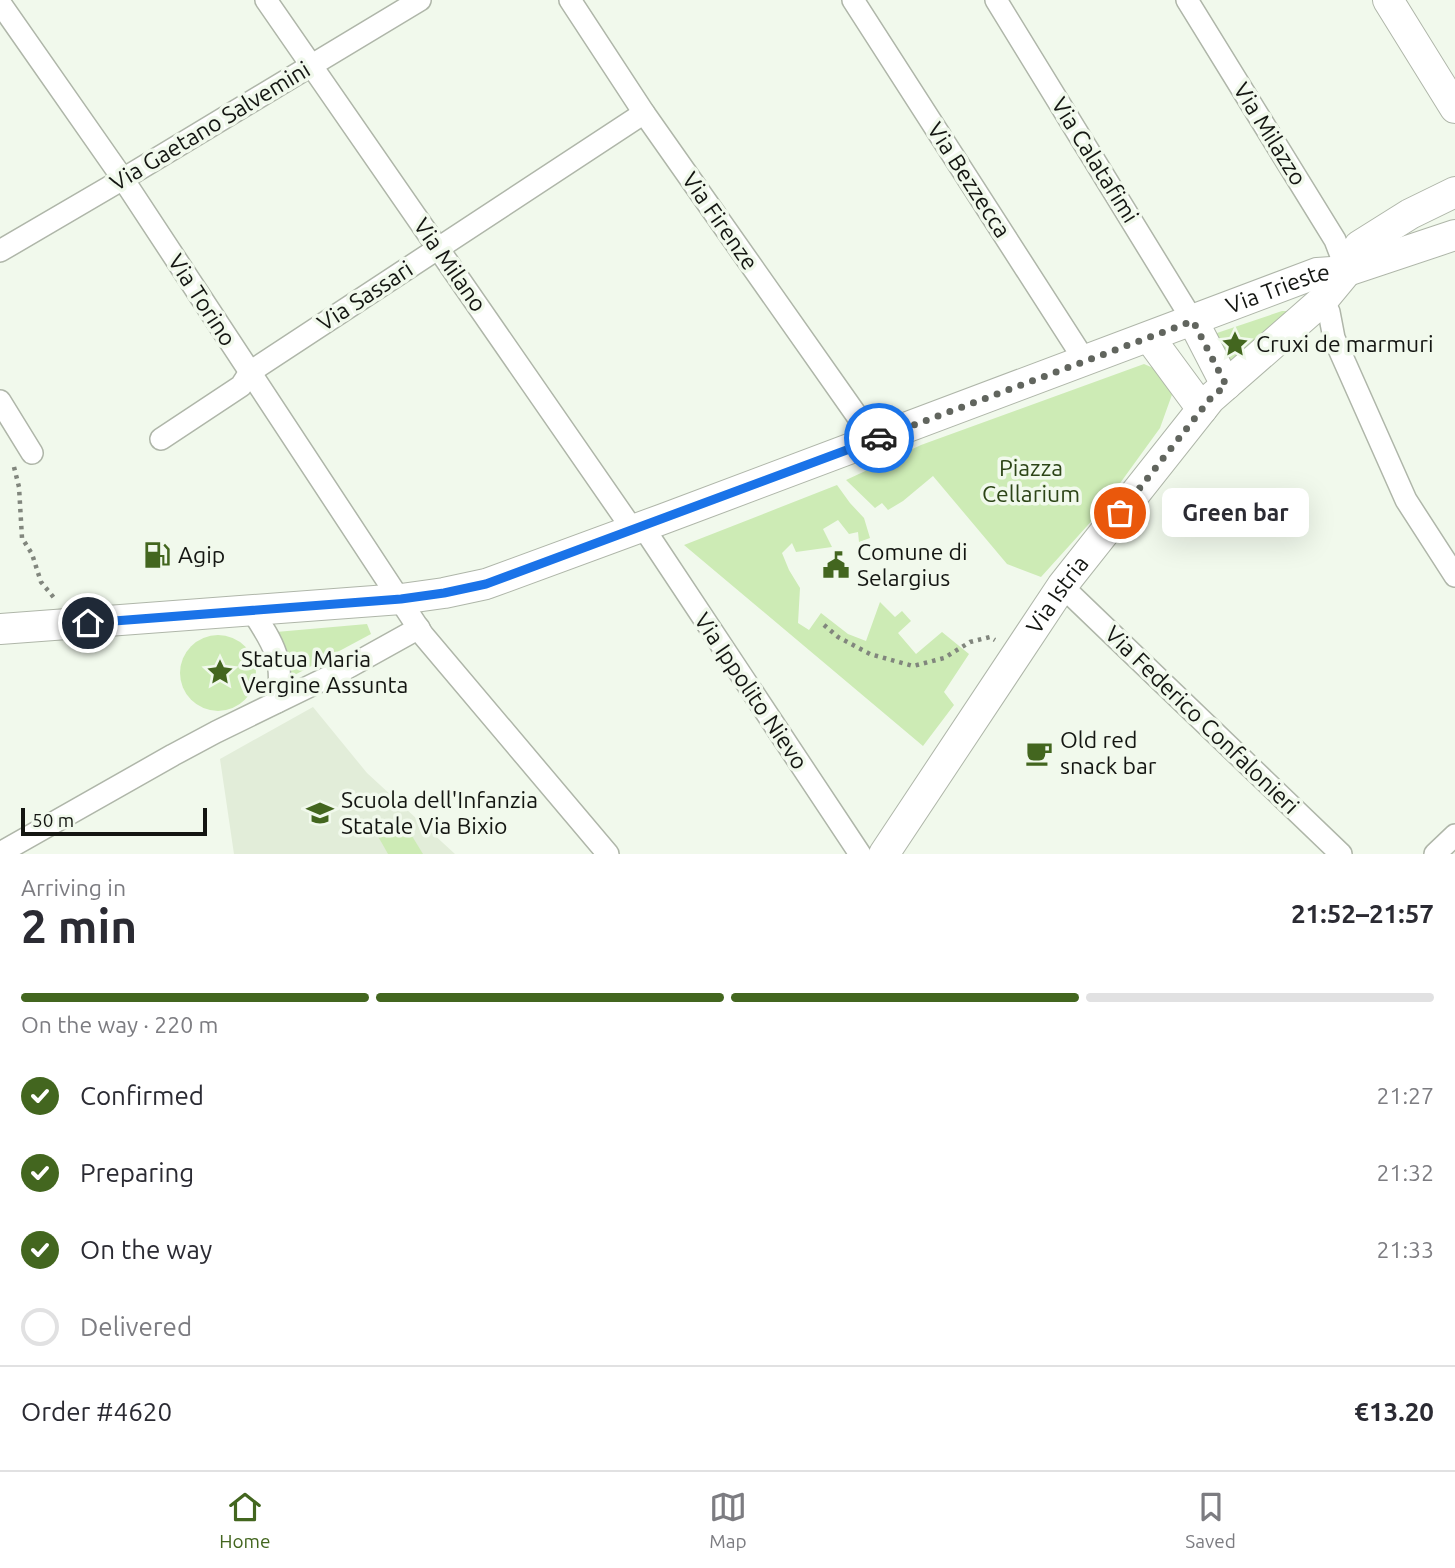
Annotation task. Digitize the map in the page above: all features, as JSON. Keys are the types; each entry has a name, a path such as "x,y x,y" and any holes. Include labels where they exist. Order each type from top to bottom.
{"street":[{"name":"Via Milano","path":"266,0 638,528"},
{"name":"Via Gaetano Salvemini","path":"0,251 420,0"},
{"name":"Via Firenze","path":"570,0 644,113 874,440"},
{"name":"Via Bezzecca","path":"853,0 1085,361"},
{"name":"Via Calatafimi","path":"996,0 1193,321"},
{"name":"Via Milazzo","path":"1187,0 1335,240 1347,271"},
{"path":"1388,0 1455,108"},
{"name":"Via Torino","path":"0,3 123,179 419,628 608,854"},
{"name":"Via Sassari","path":"161,439 241,386 250,372 644,113"},
{"name":"Via Istria","path":"884,854 1062,586 1210,399 1323,300 1347,271 1359,246 1410,214 1455,192"},
{"path":"1427,244 1455,216"},
{"name":"Via Trieste","path":"0,629 401,599 486,584 1317,273 1347,271 1455,235"},
{"path":"1323,300 1329,312 1334,338 1406,500 1455,576"},
{"path":"1193,321 1226,385"},
{"path":"1149,337 1202,409"},
{"path":"0,401 28,447"},
{"name":"Via Ippolito Nievo","path":"638,528 860,854"},
{"name":"Via Federico Confalonieri","path":"1062,586 1341,854"},
{"path":"252,611 269,635 279,659 277,702"},
{"path":"0,853 173,755 347,668 419,628"},
{"path":"1435,854 1455,835"}],"path":[{"path":"28,447 13,463 19,487 22,538 32,554 41,582 59,604"},
{"path":"824,625 838,637 870,654 913,666 944,659 970,642 990,637 1016,654"}],"shaded area":[{"name":"Scuola dell'Infanzia Statale Via Bixio","path":"313,707 367,773 455,854 234,854 220,759"}],"green space":[{"path":"1289,311 1287,321 1230,362 1214,334"},
{"name":"Piazza Cellarium","path":"1144,364 1167,374 1174,389 1160,428 1097,515 1041,577 1007,564 933,476 888,510 882,503 875,508 846,480 921,445"},
{"path":"837,485 864,518 870,538 859,542 858,532 849,534 838,520 823,529 832,547 796,552 792,543 782,553 800,588 798,623 809,630 821,613 848,634 866,641 880,602 895,617 902,611 911,621 898,633 916,654 942,632 969,654 944,692 954,705 923,746 684,545"},
{"path":"367,624 371,634 289,678 276,632"},
{"path":"211,635 225,635 239,641 250,652 256,673 253,688 245,700 225,711 211,711 197,705 186,694 180,680 180,666 186,652 197,641"},
{"path":"401,818 423,854 388,854 375,831"}],"way so far":[{"path":"879,438 1193,321 1226,385 1210,399 1120,513"}],"place":[{"name":"Cruxi de marmuri","path":"1235,344"},
{"name":"Green bar","path":"1120,513"},
{"name":"Agip","path":"157,555"},
{"name":"Comune di Selargius","path":"836,565"},
{"name":"Statua Maria Vergine Assunta","path":"220,672"},
{"name":"Old red snack bar","path":"1039,753"},
{"name":"Scuola dell'Infanzia Statale Via Bixio","path":"320,813"}],"route":[{"path":"88,623 401,599 486,584 879,438"}]}
